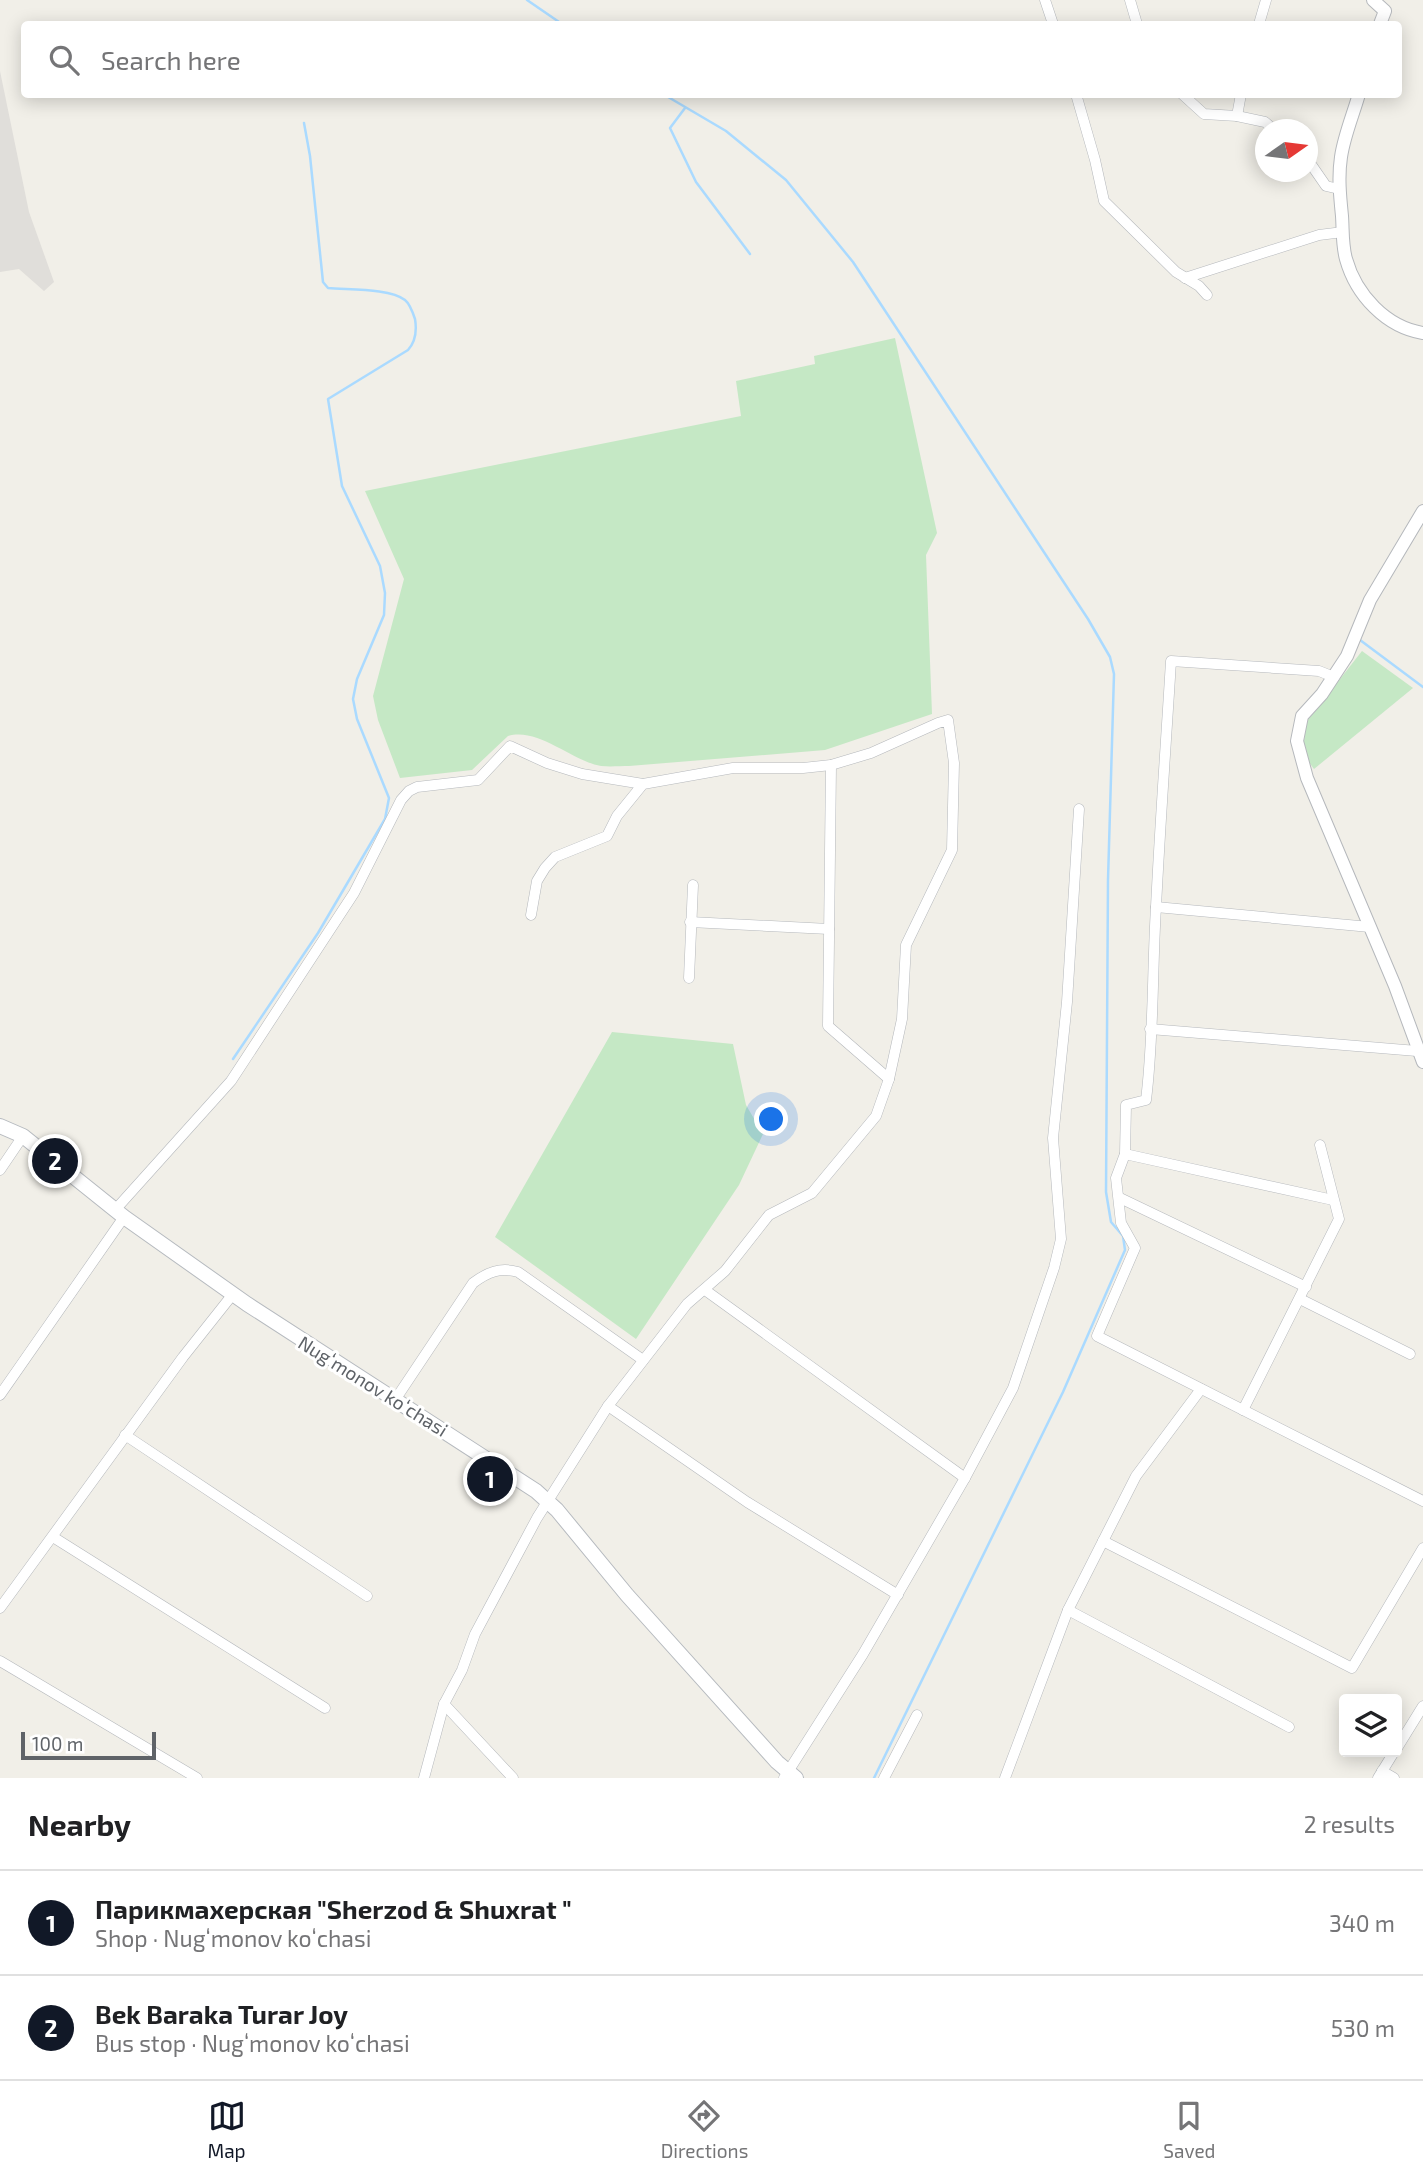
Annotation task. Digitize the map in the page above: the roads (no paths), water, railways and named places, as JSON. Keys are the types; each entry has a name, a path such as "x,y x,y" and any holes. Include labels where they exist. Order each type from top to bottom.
{"main road":[{"name":"Nugʻmonov koʻchasi","path":"0,1126 23,1136 120,1213 233,1294 315,1350 524,1483 547,1501 789,1776"}],"street":[{"path":"1045,0 1052,21"},
{"path":"1130,0 1136,21"},
{"path":"1260,21 1266,0"},
{"path":"1373,0 1387,5"},
{"path":"1077,98 1104,201 1176,272 1199,286 1207,295"},
{"path":"1186,98 1204,114 1255,120"},
{"path":"1237,116 1240,98"},
{"path":"1358,98 1343,147 1339,189 1345,256 1351,272 1374,306 1391,323 1423,333"},
{"path":"1318,175 1326,186 1339,189"},
{"path":"1185,278 1319,235 1343,232"},
{"path":"1150,1029 1420,1056 1395,986 1318,805 1298,750 1298,733 1302,716 1334,677 1347,656 1370,600 1423,511"},
{"path":"1334,677 1319,671 1171,661 1150,1029 1152,1053 1146,1100 1126,1105 1125,1154 1116,1178 1121,1223 1135,1248 1097,1336 1423,1502"},
{"path":"0,1395 120,1213 231,1081 354,893 394,810 409,791 427,785 478,780 510,746 547,763 582,774 643,784 733,768 803,768 831,765 871,754 948,720 954,763 951,850 906,945 902,1019 881,1104 868,1127 812,1193 769,1215 725,1271 687,1304 608,1406 547,1501 475,1634 462,1670 444,1704 424,1778"},
{"path":"831,765 828,1026 889,1079"},
{"path":"531,915 537,881 545,868 555,857 607,836 617,816 643,784"},
{"path":"789,1776 898,1595 1013,1388 1061,1239 1053,1138 1067,1002 1079,809"},
{"path":"689,978 693,885"},
{"path":"1156,907 1370,927"},
{"path":"690,922 829,929"},
{"path":"0,1170 23,1136"},
{"path":"1243,1410 1339,1219 1320,1145"},
{"path":"1125,1154 1333,1199"},
{"path":"1120,1198 1306,1287"},
{"path":"394,1400 473,1283 484,1274 496,1270 518,1272 643,1360"},
{"path":"705,1290 965,1478"},
{"path":"0,1608 125,1435 233,1294"},
{"path":"1300,1299 1410,1354"},
{"path":"1005,1778 1068,1610 1136,1476 1201,1389"},
{"path":"608,1406 747,1502 898,1595"},
{"path":"125,1435 367,1595"},
{"path":"53,1537 326,1708"},
{"path":"1103,1541 1352,1668 1423,1548"},
{"path":"1068,1610 1289,1727"},
{"path":"0,1661 197,1778"},
{"path":"444,1704 513,1778"},
{"path":"1402,1739 1423,1706"},
{"path":"884,1778 917,1715"},
{"path":"1391,1757 1380,1775 1394,1778"}],"waterway":[{"path":"527,0 558,21"},
{"path":"670,98 726,131 786,180 853,262 1088,619 1110,657 1114,674 1108,880 1106,1192 1111,1222 1123,1236 1125,1250 1063,1392 874,1778"},
{"path":"685,108 670,128 696,182 750,254"},
{"path":"233,1059 318,933 385,819 389,798 357,719 353,699 357,679 384,615 385,593 380,566 342,486 328,399 408,350 414,339 416,323 408,304 398,296 379,291 328,288 323,282 304,123"},
{"path":"1360,640 1423,687"}],"place":[{"name":"Bek Baraka Turar Joy","path":"55,1161"},
{"name":"Парикмахерская \"Sherzod & Shuxrat \"","path":"490,1479"}]}
